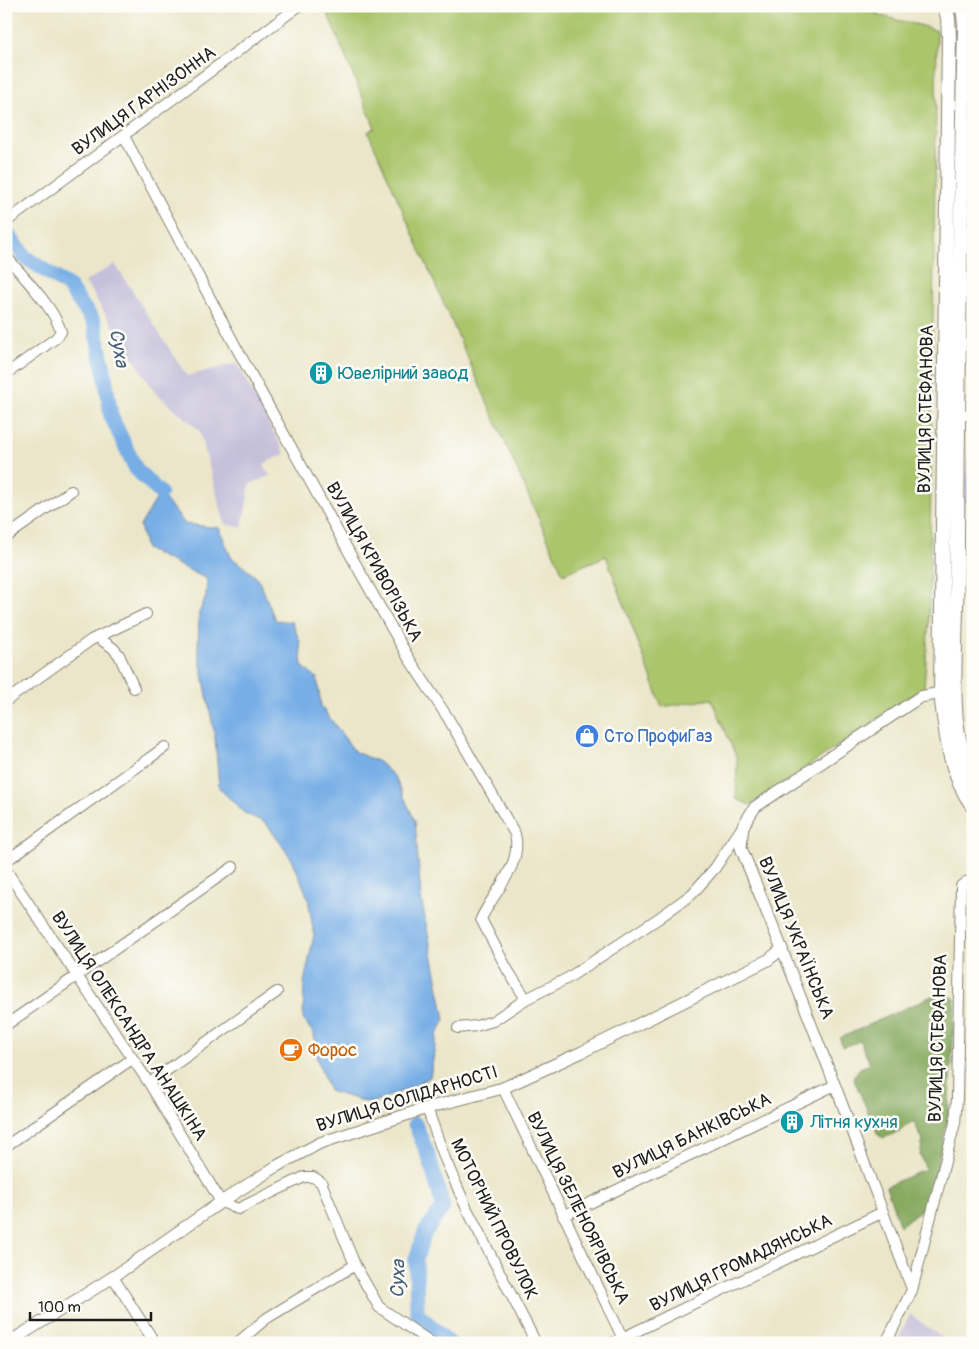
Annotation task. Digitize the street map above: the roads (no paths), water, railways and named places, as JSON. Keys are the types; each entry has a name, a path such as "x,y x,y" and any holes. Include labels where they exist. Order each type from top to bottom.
{"main road":[{"name":"ВУЛИЦЯ СТЕФАНОВА","path":"945,6 949,36 948,696 950,755 965,795 973,806"},
{"name":"ВУЛИЦЯ СТЕФАНОВА","path":"963,6 969,20 967,155 948,696 965,764 973,780"}],"street":[{"name":"ВУЛИЦЯ ГАРНІЗОННА","path":"7,221 299,6"},
{"name":"ВУЛИЦЯ КРИВОРІЗЬКА","path":"124,136 236,347 355,563 408,657 448,718 515,834 518,844 517,853 511,869 481,919 507,969 526,999"},
{"path":"6,256 43,300 59,324 61,332 56,338 6,374"},
{"path":"958,414 973,416"},
{"path":"6,537 71,490"},
{"path":"6,701 97,637 146,614"},
{"path":"97,637 113,648 119,655 134,688"},
{"path":"458,1028 476,1026 492,1020 526,999 568,978 659,918 692,894 715,868 755,807 920,697 948,696"},
{"path":"6,861 165,747"},
{"name":"ВУЛИЦЯ УКРАЇНСЬКА","path":"743,826 741,848 835,1085 912,1290"},
{"path":"6,1025 233,867"},
{"name":"ВУЛИЦЯ ОЛЕКСАНДРА АНАШКІНА","path":"6,870 149,1083 221,1202"},
{"name":"ВУЛИЦЯ СТЕФАНОВА","path":"912,1290 955,1123 961,886 966,882 973,881"},
{"name":"ВУЛИЦЯ СОЛІДАРНОСТІ","path":"8,1343 113,1277 221,1202 277,1166 320,1143 427,1108 503,1088 591,1048 768,960 782,949"},
{"path":"149,1083 277,992"},
{"path":"6,1146 132,1059"},
{"name":"ВУЛИЦЯ БАНКІВСЬКА","path":"563,1216 835,1085"},
{"name":"ВУЛИЦЯ ЗЕЛЕНОЯРІВСЬКА","path":"503,1088 623,1340"},
{"name":"МОТОРНИЙ ПРОВУЛОК","path":"427,1108 445,1159 467,1209 536,1343"},
{"path":"221,1202 238,1209 304,1177 313,1176 321,1182 355,1265 380,1307 432,1343"},
{"name":"ВУЛИЦЯ ГРОМАДЯНСЬКА","path":"612,1343 623,1340 883,1212"},
{"path":"237,1343 268,1318 355,1265"},
{"path":"113,1277 155,1343"},
{"path":"886,1343 912,1290"}],"water":[{"path":"160,493 185,524 219,528 231,557 256,577 275,620 292,622 300,642 302,666 317,678 321,706 355,752 379,762 395,777 415,821 421,898 445,1019 437,1035 430,1077 405,1090 370,1103 329,1091 317,1059 314,1034 303,1019 304,983 314,935 308,898 293,861 266,823 244,813 219,788 215,737 198,649 199,613 206,597 207,579 146,549 140,526"}],"waterway":[{"name":"Суха","path":"6,231 25,257 68,286 94,322 111,416 136,469 160,493"},
{"name":"Суха","path":"415,1124 429,1157 443,1207 425,1232 416,1259 417,1313 449,1343"}],"railway":[{"path":"970,1343 973,1334"}],"place":[{"name":"Ювелірний завод","path":"321,373"},
{"name":"Сто ПрофиГаз","path":"587,736"},
{"name":"Форос","path":"291,1050"},
{"name":"Літня кухня","path":"792,1122"}]}
